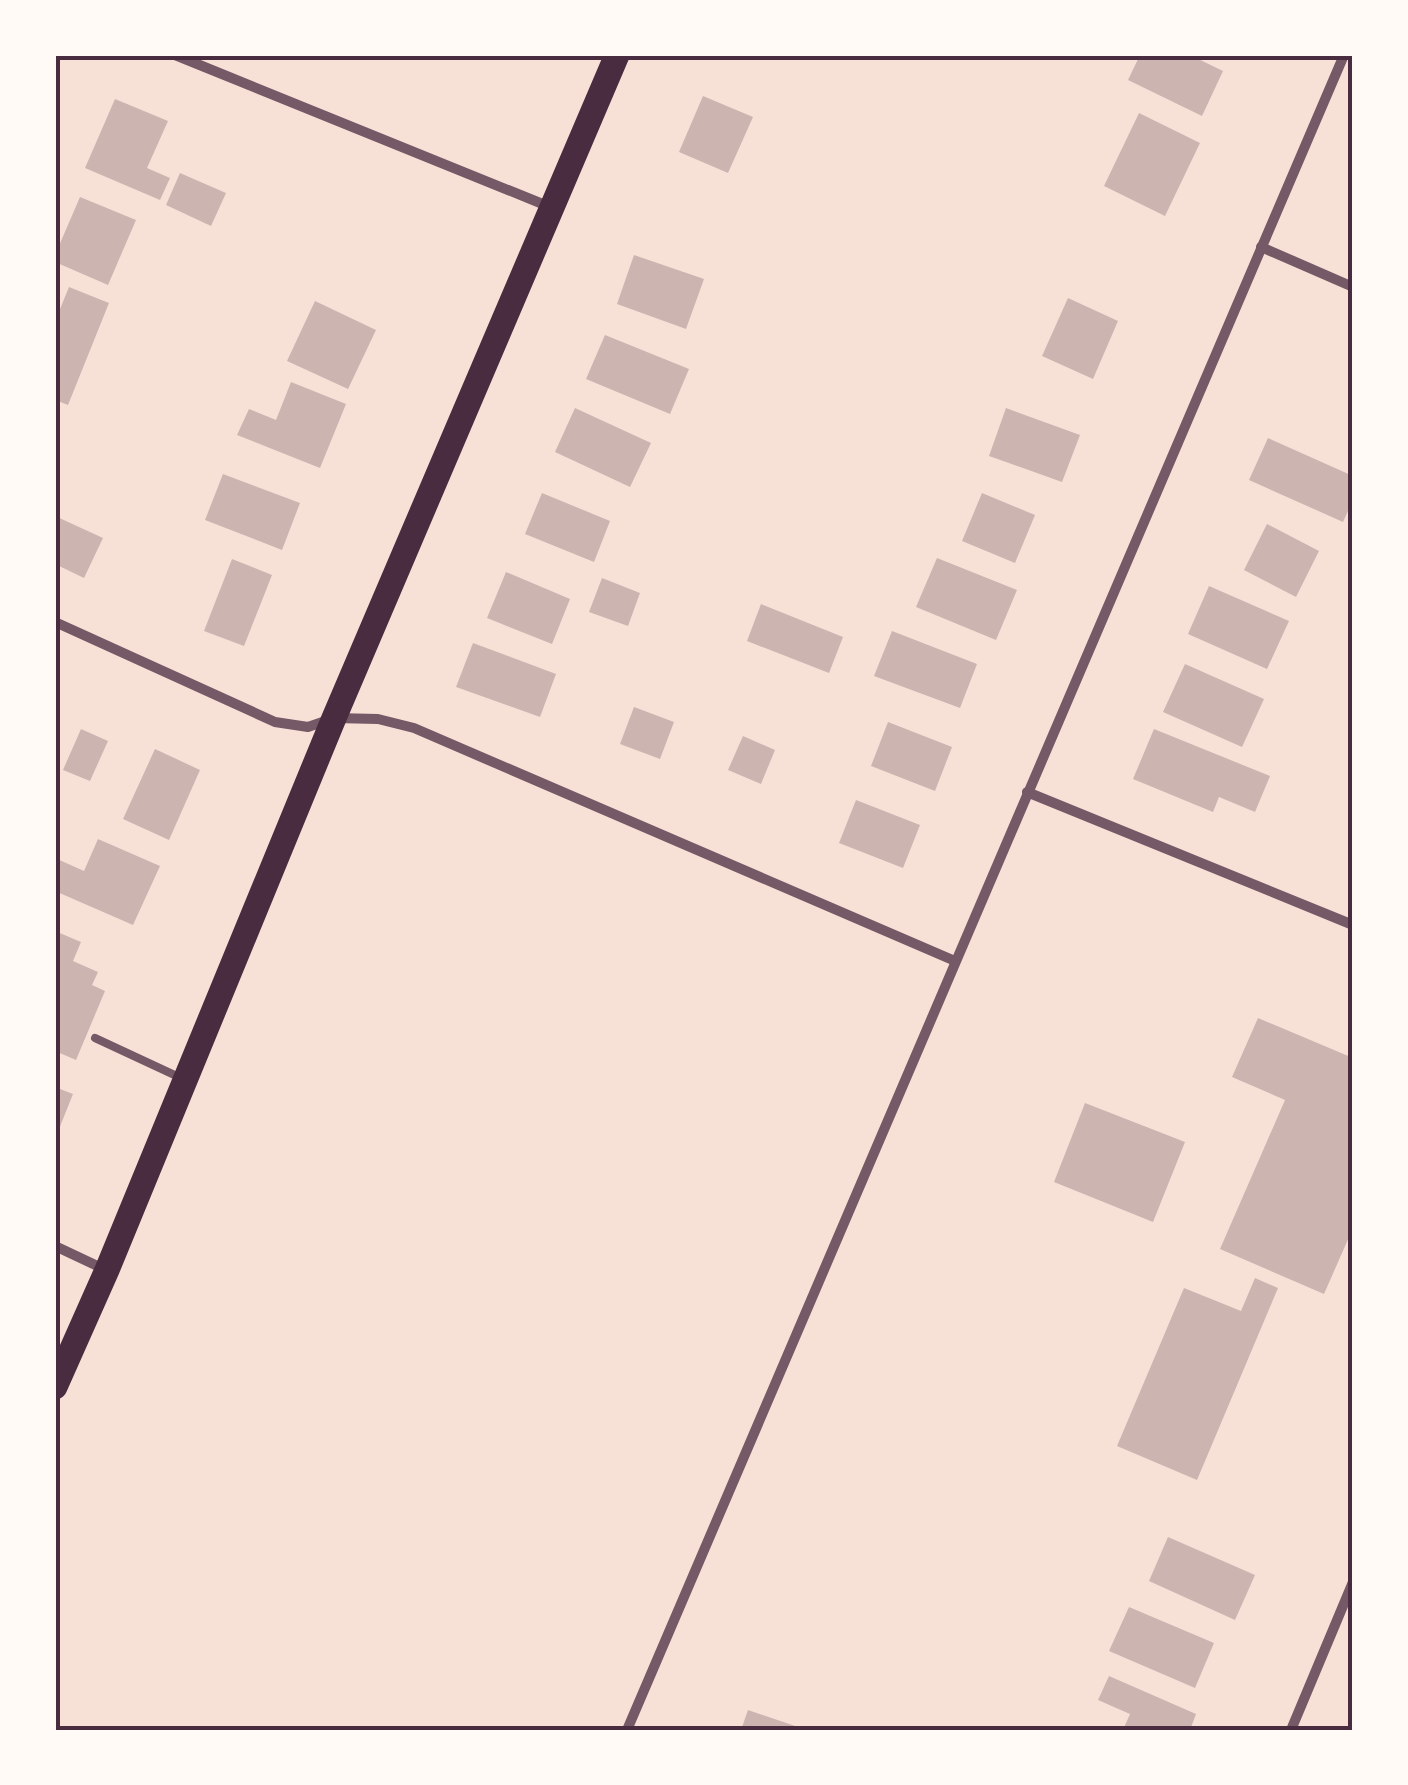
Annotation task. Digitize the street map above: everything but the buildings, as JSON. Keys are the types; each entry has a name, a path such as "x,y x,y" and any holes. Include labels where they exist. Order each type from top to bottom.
{"main road":[{"path":"55,1386 107,1270 334,718 618,55"}],"street":[{"path":"174,55 551,208"},
{"path":"628,1730 1344,55"},
{"path":"1261,248 1353,287"},
{"path":"55,622 275,722 308,727 334,718 378,719 414,728 955,961"},
{"path":"1027,792 1353,925"},
{"path":"55,1246 107,1270"},
{"path":"1290,1730 1353,1582"}],"lane":[{"path":"95,1038 185,1080"}]}
